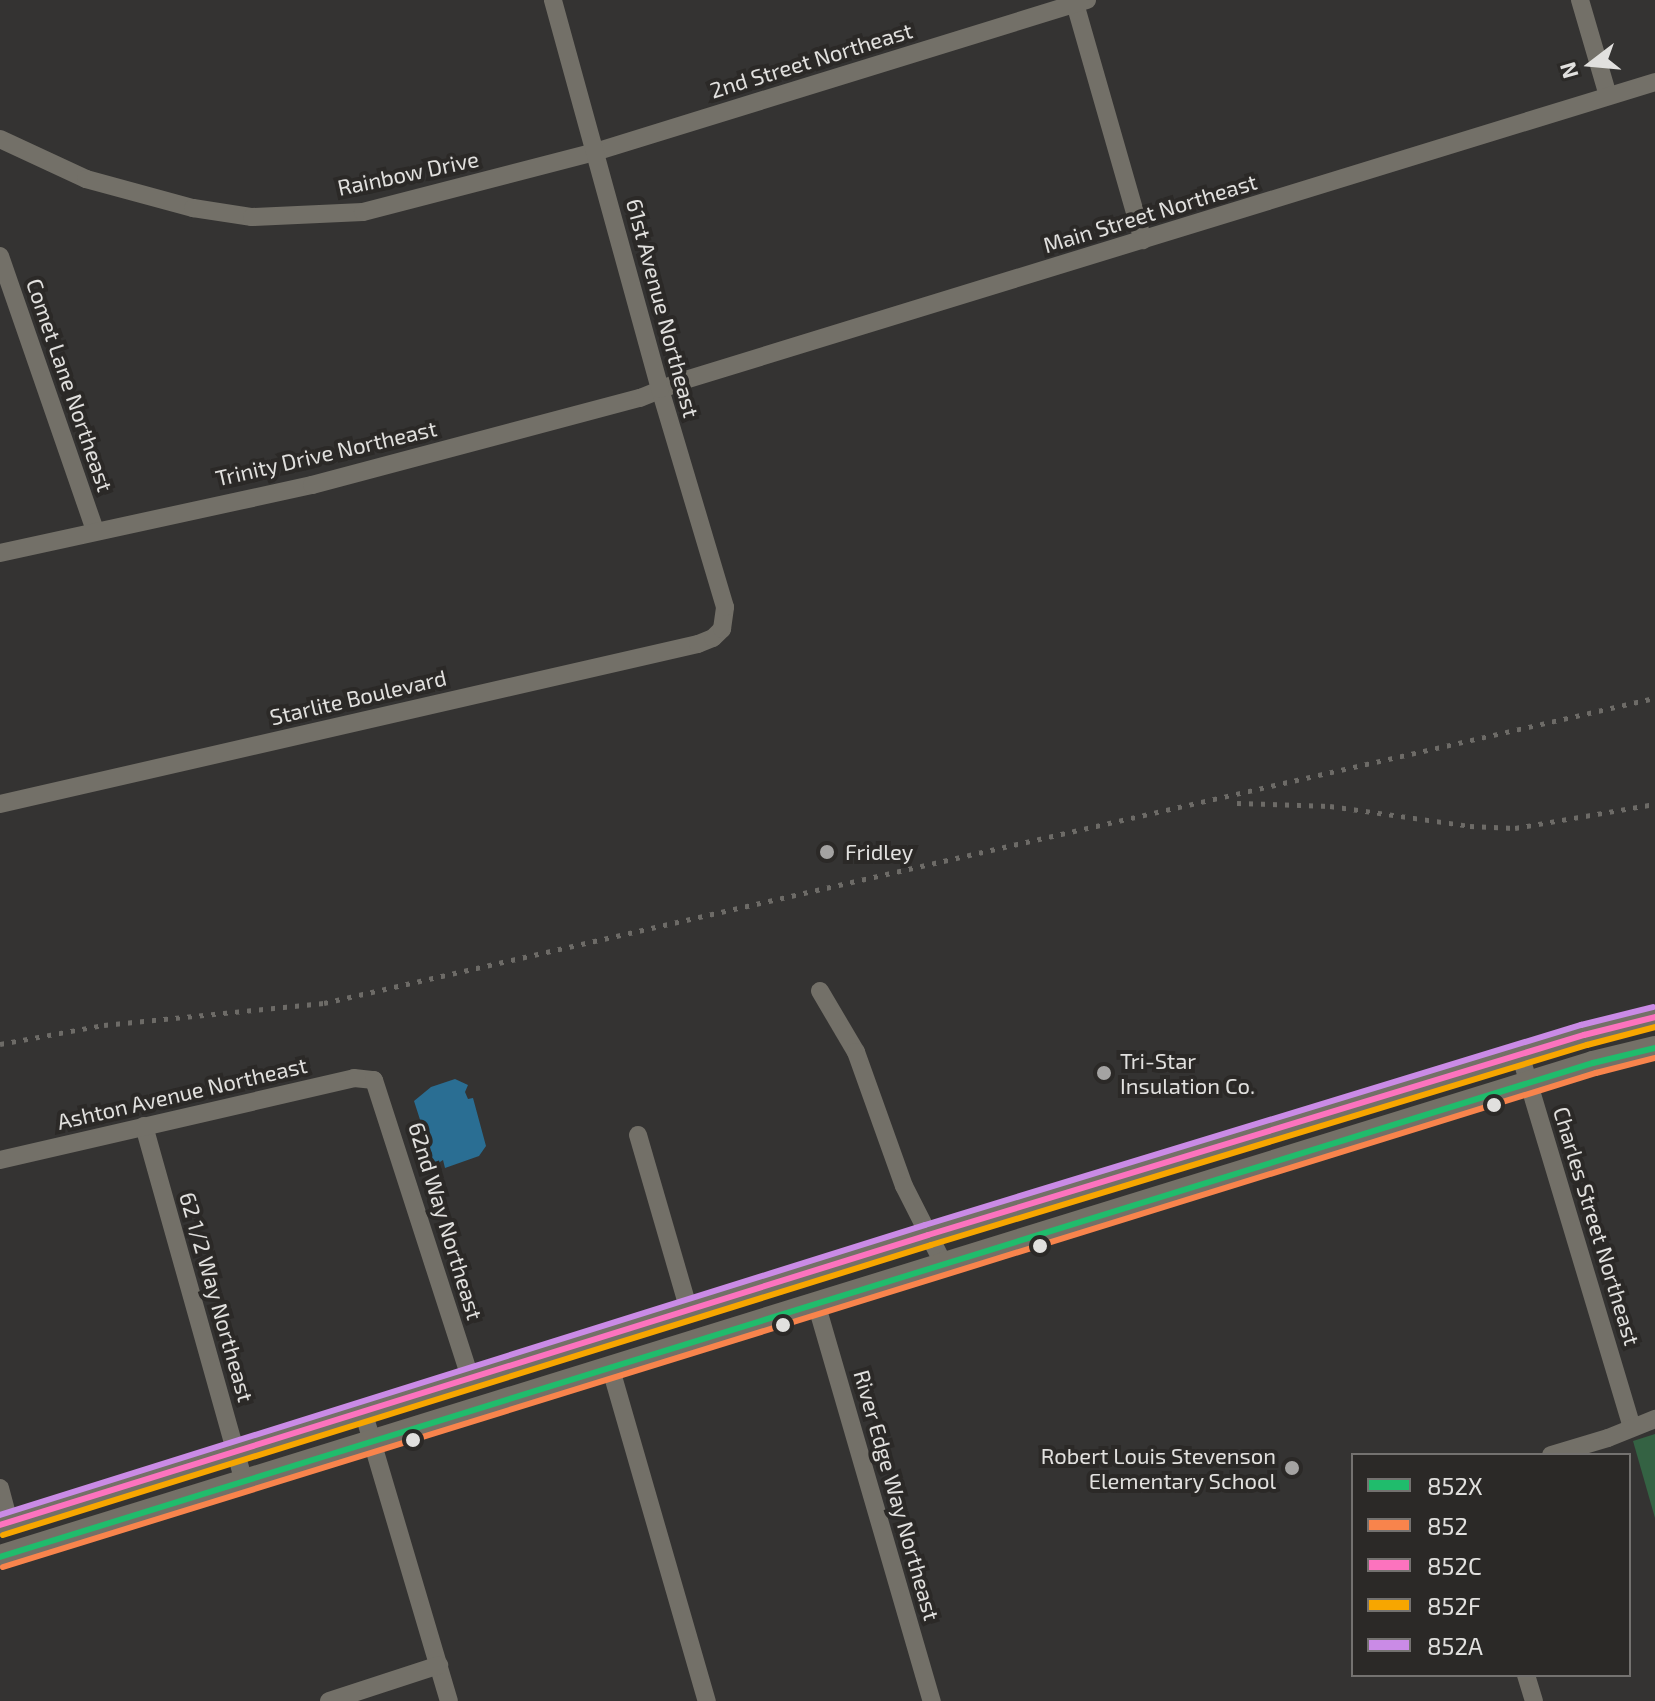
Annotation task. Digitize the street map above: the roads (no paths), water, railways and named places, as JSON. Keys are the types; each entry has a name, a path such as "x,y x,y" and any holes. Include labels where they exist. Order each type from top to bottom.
{"main road":[{"path":"5,1523 928,1235 1520,1054 1655,1017"},
{"path":"0,1557 610,1366 1655,1048"}],"street":[{"name":"61st Avenue Northeast","path":"553,0 660,389 725,607 722,629"},
{"path":"1580,0 1608,96"},
{"name":"2nd Street Northeast","path":"595,152 1079,1"},
{"path":"1079,1 1143,240"},
{"name":"Main Street Northeast","path":"660,389 1655,82"},
{"name":"Rainbow Drive","path":"2,144 86,179 124,191 193,208 252,217 363,212 595,152"},
{"name":"Comet Lane Northeast","path":"0,256 95,530"},
{"name":"Trinity Drive Northeast","path":"0,553 312,485 660,389"},
{"name":"Starlite Boulevard","path":"0,804 698,644 713,638 722,629"},
{"path":"820,991 856,1052 904,1186 944,1265"},
{"name":"Charles Street Northeast","path":"1520,1054 1632,1428"},
{"name":"Ashton Avenue Northeast","path":"0,1160 354,1078 374,1080"},
{"name":"62nd Way Northeast","path":"374,1080 470,1378"},
{"name":"62 1/2 Way Northeast","path":"144,1126 244,1481"},
{"path":"638,1135 689,1310"},
{"name":"River Edge Way Northeast","path":"816,1303 932,1701"},
{"path":"610,1366 707,1701"},
{"path":"363,1411 449,1701"},
{"path":"1557,1453 1655,1419"},
{"path":"0,1488 5,1523"},
{"path":"329,1701 439,1665"},
{"path":"1527,1677 1534,1701"}],"water":[{"path":"455,1079 468,1085 465,1092 468,1099 473,1098 486,1146 479,1156 445,1168 443,1160 437,1164 432,1157 414,1101 431,1087"}],"railway":[{"path":"0,1044 104,1025 324,1003 1655,698"},
{"path":"1237,803 1330,806 1470,826 1515,828 1655,804"}],"place":[{"name":"Fridley","path":"827,852"},
{"name":"Tri-Star Insulation Co.","path":"1104,1073"},
{"name":"Robert Louis Stevenson Elementary School","path":"1292,1468"}]}
